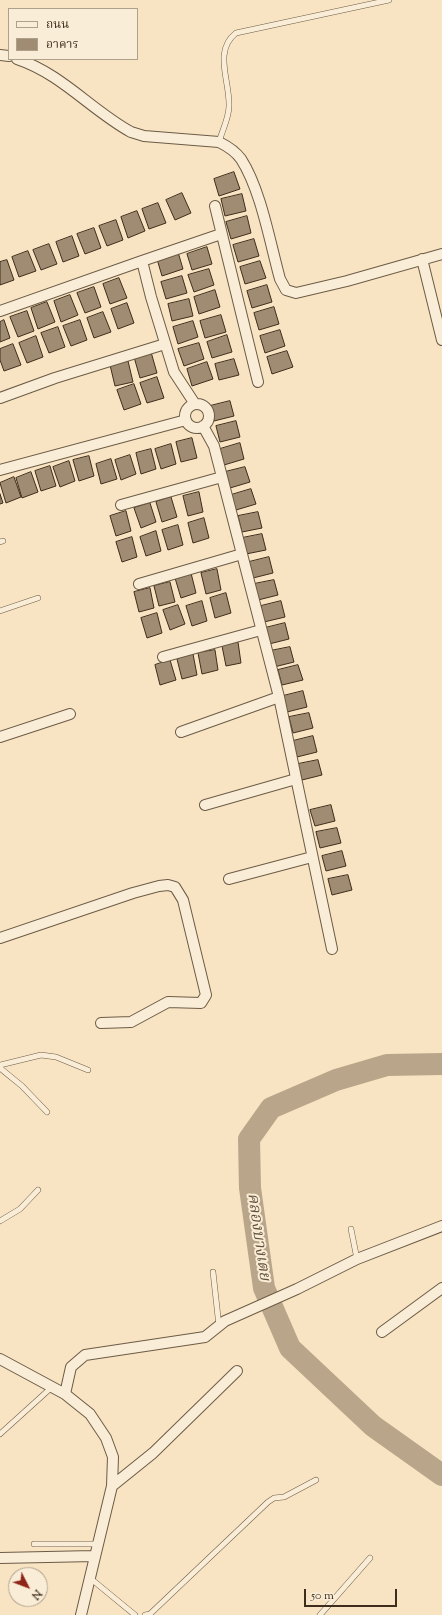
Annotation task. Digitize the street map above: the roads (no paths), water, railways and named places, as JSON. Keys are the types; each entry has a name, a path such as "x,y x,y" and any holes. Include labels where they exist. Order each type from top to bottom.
{"street":[{"path":"20,60 34,65 54,76 131,132 144,136 219,142 240,158 254,185 280,279 286,290 296,293 347,281 442,254"},
{"path":"215,206 258,382"},
{"path":"0,311 221,234"},
{"path":"422,259 442,340"},
{"path":"142,261 174,372 195,404"},
{"path":"0,398 55,378 165,344"},
{"path":"195,404 200,404 208,411 208,417 203,426 193,427 186,420 186,410 195,404"},
{"path":"0,470 186,420"},
{"path":"203,426 214,446 279,697 332,949"},
{"path":"121,505 222,477"},
{"path":"139,584 242,554"},
{"path":"163,657 261,630"},
{"path":"181,732 279,697"},
{"path":"0,737 70,714"},
{"path":"205,805 296,779"},
{"path":"229,879 312,857"},
{"path":"0,938 133,893 159,886 168,885 175,887 183,900 206,995 201,1003 168,1002 131,1022 101,1023"},
{"path":"65,1394 71,1367 85,1355 200,1339 210,1334 225,1321 240,1316 357,1259 442,1226"},
{"path":"382,1332 442,1288"},
{"path":"0,1359 52,1386 65,1394 90,1414 106,1438 113,1457 112,1486 80,1615"},
{"path":"112,1486 153,1453 237,1371"},
{"path":"0,1558 94,1556"}],"lane":[{"path":"219,142 229,108 224,56 224,45 228,39 236,33 389,0"},
{"path":"0,611 38,598"},
{"path":"0,1067 41,1055 56,1058 88,1070"},
{"path":"0,1067 22,1086 46,1112"},
{"path":"0,1221 20,1209 38,1190"},
{"path":"351,1229 357,1259"},
{"path":"213,1272 219,1326"},
{"path":"0,1434 52,1386"},
{"path":"145,1615 150,1614 268,1502 274,1498 284,1497 316,1480"},
{"path":"34,1544 97,1544"},
{"path":"320,1615 370,1558"},
{"path":"90,1578 134,1615"}],"waterway":[{"name":"คลองบางเตย","path":"442,1064 387,1065 336,1080 271,1108 249,1139 250,1188 264,1288 290,1348 373,1426 442,1475"}]}
